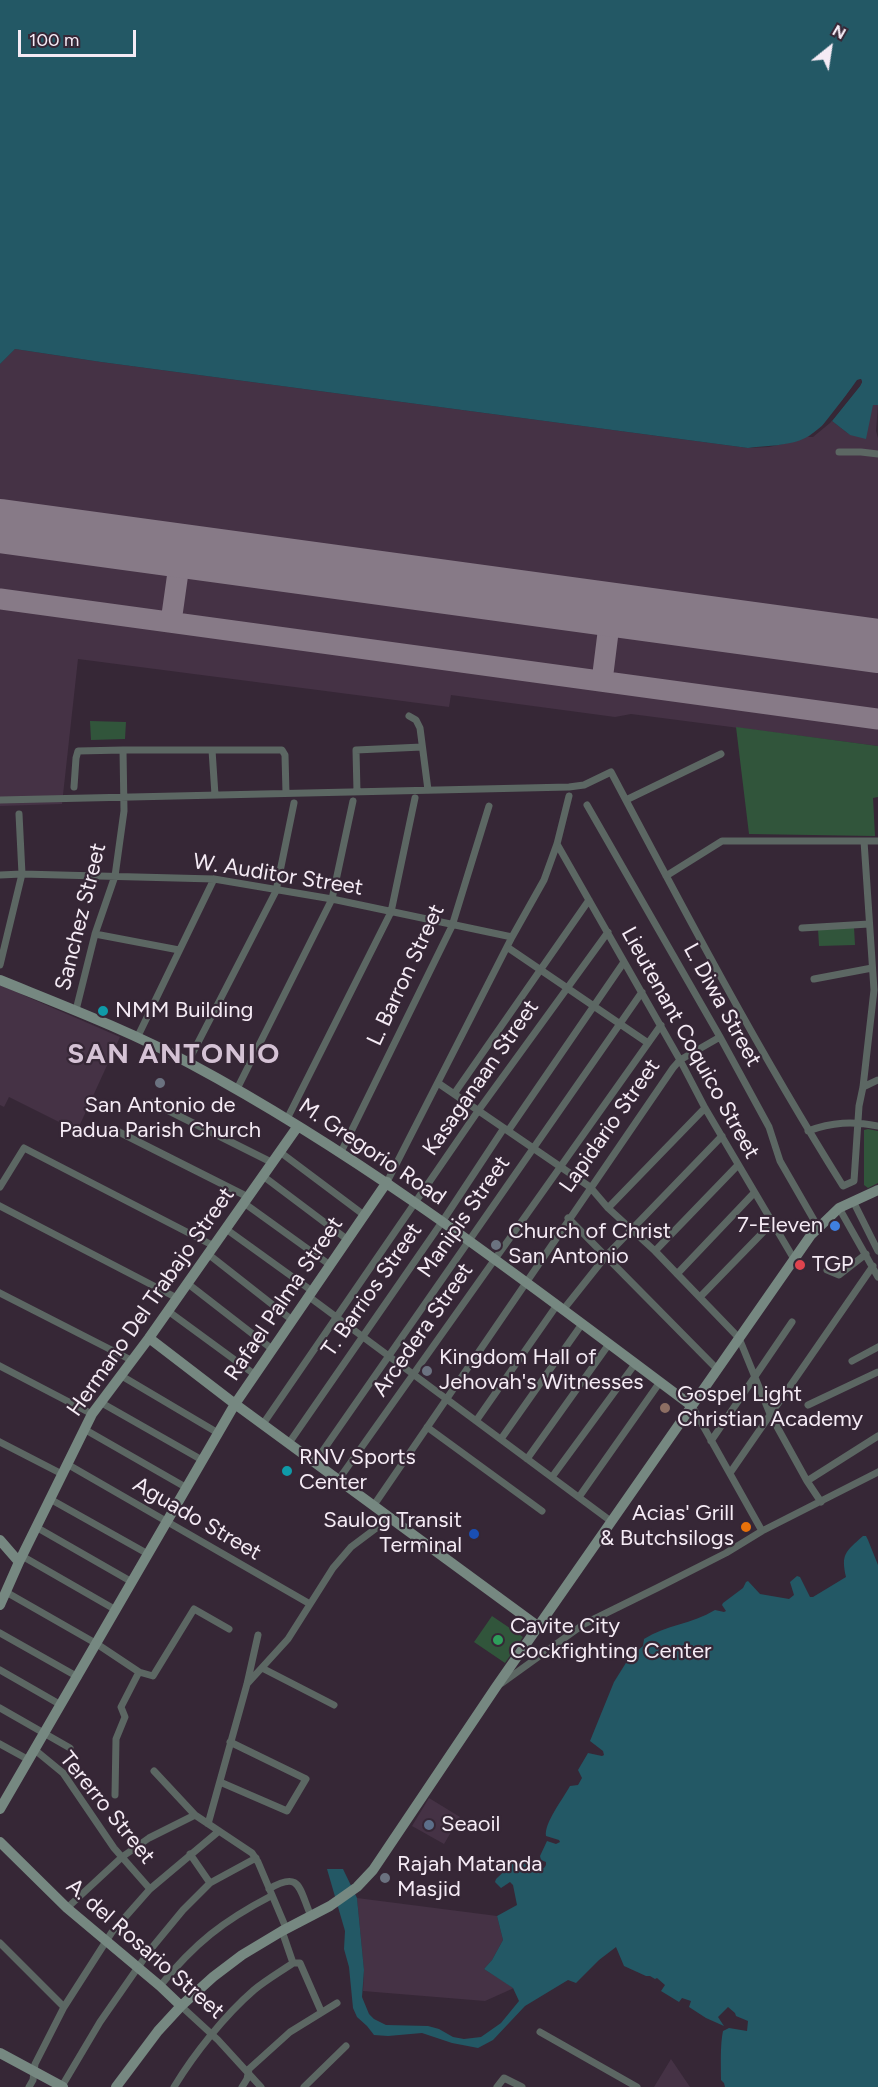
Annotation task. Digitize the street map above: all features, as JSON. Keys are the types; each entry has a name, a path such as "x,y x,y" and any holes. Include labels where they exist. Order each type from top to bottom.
{"street":[{"path":"839,452 878,454"},
{"path":"409,716 419,724 428,790"},
{"path":"357,792 356,750 422,747"},
{"name":"Sanchez Street","path":"76,1010 95,934 115,876 124,811 123,750"},
{"path":"212,750 215,795"},
{"path":"74,787 78,751 282,750 285,755 286,793"},
{"path":"626,800 722,754"},
{"path":"0,800 569,787 584,785 611,772 666,876 808,1131 843,1185 854,1181 858,1123 874,990 872,968 874,943 869,924 864,841"},
{"name":"Rafael Palma Street","path":"0,1809 254,1374 387,1182 512,937 539,890 557,844 569,796"},
{"path":"287,1119 391,912 414,798"},
{"path":"237,1089 332,900 353,801"},
{"path":"188,1062 276,891 294,803"},
{"name":"L. Diwa Street","path":"587,805 720,1037 769,1127 780,1161 818,1227"},
{"name":"L. Barron Street","path":"341,1152 452,926 489,806"},
{"path":"0,965 22,874 19,814"},
{"path":"666,876 722,841 878,841"},
{"name":"Lieutenant Coquico Street","path":"557,844 661,1025 705,1108 794,1259"},
{"name":"W. Auditor Street","path":"0,875 214,879 332,900 512,937"},
{"path":"137,1038 214,879"},
{"path":"454,1094 589,900"},
{"path":"802,928 869,924"},
{"name":"Kasaganaan Street","path":"263,1424 478,1111 608,932"},
{"path":"95,934 179,950"},
{"path":"507,947 648,1043"},
{"name":"T. Barrios Street","path":"289,1443 361,1336 624,962"},
{"path":"814,979 872,968"},
{"name":"M. Gregorio Road","path":"0,980 76,1010 188,1062 341,1152 469,1241 692,1406"},
{"name":"Manipis Street","path":"315,1462 642,992"},
{"name":"Arcedera Street","path":"339,1479 661,1025"},
{"name":"Lapidario Street","path":"374,1505 568,1218 680,1059 720,1037"},
{"path":"863,1087 878,1080"},
{"path":"438,1083 590,1187 608,1208 655,1251 739,1338 770,1414 821,1502"},
{"path":"153,1102 273,1163"},
{"path":"608,1208 705,1108"},
{"path":"808,1131 825,1124 858,1123 878,1126"},
{"name":"Hermano Del Trabajo Street","path":"0,1605 20,1559 92,1414 149,1338 298,1126"},
{"path":"113,1129 246,1200 330,1265"},
{"path":"476,1421 560,1308 606,1256 722,1136"},
{"path":"0,1187 24,1148 211,1250 292,1320"},
{"path":"280,1152 364,1215"},
{"path":"655,1251 738,1165"},
{"path":"263,1176 348,1240"},
{"path":"116,2087 144,2048 181,2006 213,1977 284,1930 330,1906 357,1887 373,1870 496,1687 794,1259 818,1227 845,1204 878,1190"},
{"path":"677,1274 754,1193"},
{"path":"845,1204 878,1251"},
{"path":"845,1204 878,1277"},
{"path":"0,1206 177,1298"},
{"path":"568,1218 717,1370"},
{"path":"700,1297 772,1223"},
{"path":"226,1229 361,1336 612,1522"},
{"path":"827,1270 839,1275 866,1254"},
{"path":"730,1473 873,1266"},
{"path":"188,1283 272,1348"},
{"path":"0,1293 131,1360"},
{"path":"168,1311 254,1374"},
{"path":"711,1441 792,1322"},
{"path":"501,1439 582,1324"},
{"path":"149,1338 539,1627"},
{"path":"527,1459 609,1344"},
{"path":"852,1361 878,1347"},
{"path":"552,1477 635,1364"},
{"path":"0,1366 92,1414"},
{"path":"808,1405 878,1372"},
{"path":"120,1375 218,1433"},
{"path":"579,1497 660,1382"},
{"path":"100,1402 202,1460"},
{"path":"692,1406 762,1531"},
{"path":"427,1426 542,1511"},
{"path":"84,1429 186,1488"},
{"path":"807,1481 878,1436"},
{"name":"Aguado Street","path":"0,1442 65,1469 167,1521 310,1604"},
{"path":"496,1687 584,1624 726,1553 762,1531 878,1472"},
{"path":"50,1499 148,1554"},
{"path":"247,1684 288,1639 333,1568 351,1547 391,1517"},
{"path":"36,1527 132,1582"},
{"path":"0,1540 20,1559 116,1610"},
{"path":"6,1592 97,1644 139,1672 153,1676 194,1609 230,1629"},
{"path":"0,1633 78,1677"},
{"path":"208,1824 247,1684 258,1635"},
{"path":"262,1668 334,1705"},
{"path":"0,1670 62,1705"},
{"path":"115,1795 116,1739 125,1717 121,1707 139,1672"},
{"path":"0,1708 70,1748"},
{"path":"220,1782 287,1811 306,1779 230,1742"},
{"name":"Tererro Street","path":"0,1744 32,1755 63,1773 122,1857 150,1889"},
{"path":"153,1771 195,1815 248,1850 256,1858 284,1930 293,1963"},
{"path":"67,1908 122,1857 149,1838 195,1815"},
{"path":"29,2087 35,2064 64,2007 105,1942 150,1889 219,1831"},
{"name":"A. del Rosario Street","path":"0,1842 67,1908 160,1986 213,2035 261,2087"},
{"path":"190,1854 210,1883"},
{"path":"0,2053 62,2087 100,2022 183,1910 210,1883 256,1858"},
{"path":"160,1986 188,1953 216,1928 286,1880 297,1884 311,1916"},
{"path":"0,1943 64,2007"},
{"path":"174,2087 213,2035 255,1989 293,1963 300,1963 321,2011"},
{"path":"242,2087 249,2069 290,2032 337,2003"},
{"path":"540,2032 638,2087"},
{"path":"304,2087 346,2046"},
{"path":"497,2087 504,2078 522,2087"}],"shaded area":[{"path":"15,349 748,448 769,447 796,441 830,416 832,421 850,435 873,405 878,405 876,431 878,438 878,746 631,714 615,717 451,695 449,707 78,659 62,804 0,806 0,364"},
{"path":"0,985 120,1037 77,1131 9,1097 4,1107 0,1105"},
{"path":"429,1798 460,1817 444,1844 412,1826"},
{"path":"357,1898 497,1916 503,1940 484,1969 514,1988 485,2001 363,1991 364,1970"},
{"path":"671,2059 690,2087 654,2087"}],"green space":[{"path":"90,721 126,722 125,739 91,740"},
{"path":"736,727 878,746 878,797 873,798 875,836 749,834"},
{"path":"854,927 855,945 819,946 818,929"},
{"path":"864,1130 878,1131 878,1183 868,1188 864,1185"},
{"name":"Cavite City Cockfighting Center","path":"492,1616 523,1637 505,1663 474,1642"}],"water":[{"path":"0,0 878,0 878,405 873,405 866,439 850,435 832,421 860,386 861,379 857,380 838,408 815,432 795,442 748,448 15,349 0,364"},
{"path":"863,1536 866,1536 878,1565 878,2087 725,2087 721,2080 723,2031 729,2028 747,2031 748,2021 736,2016 728,2007 718,2017 724,2026 706,2018 689,2007 691,2001 682,1998 679,2002 661,1991 665,1985 657,1978 646,1976 624,1966 616,1947 576,1983 568,1980 525,2006 493,2040 478,2048 452,2043 422,2033 374,2035 357,2017 353,2008 349,1967 344,1949 345,1931 327,1869 343,1869 357,1898 364,1970 362,1997 369,2014 386,2025 428,2026 453,2037 464,2039 481,2037 501,2023 519,2001 513,1988 484,1969 503,1940 497,1916 517,1905 513,1885 510,1882 501,1888 495,1882 496,1879 515,1861 544,1868 546,1862 541,1860 540,1856 547,1841 556,1844 560,1842 546,1836 548,1825 570,1786 578,1785 582,1778 578,1770 588,1753 604,1755 603,1751 590,1741 614,1682 629,1658 643,1646 644,1639 652,1634 715,1610 726,1611 723,1603 743,1588 748,1581 760,1594 789,1599 794,1595 790,1582 797,1576 800,1577 810,1597 813,1597 846,1577 844,1558"}],"pier":[{"path":"861,379 860,386 830,423 813,437 808,437 822,426"}],"taxiway":[{"path":"171,622 181,551"},
{"path":"0,599 878,719"},
{"path":"602,681 611,609"}],"runway":[{"path":"0,526 878,646"}],"place":[{"name":"NMM Building","path":"103,1011"},
{"name":"San Antonio de Padua Parish Church","path":"160,1083"},
{"name":"7-Eleven","path":"835,1226"},
{"name":"Church of Christ San Antonio","path":"496,1245"},
{"name":"TGP","path":"800,1265"},
{"name":"Kingdom Hall of Jehovah's Witnesses","path":"427,1371"},
{"name":"Gospel Light Christian Academy","path":"665,1408"},
{"name":"RNV Sports Center","path":"287,1471"},
{"name":"Acias' Grill & Butchsilogs","path":"746,1527"},
{"name":"Saulog Transit Terminal","path":"474,1534"},
{"name":"Cavite City Cockfighting Center","path":"498,1640"},
{"name":"Seaoil","path":"429,1825"},
{"name":"Rajah Matanda Masjid","path":"385,1878"}],"district":[{"name":"SAN ANTONIO","path":"174,1055"}]}
